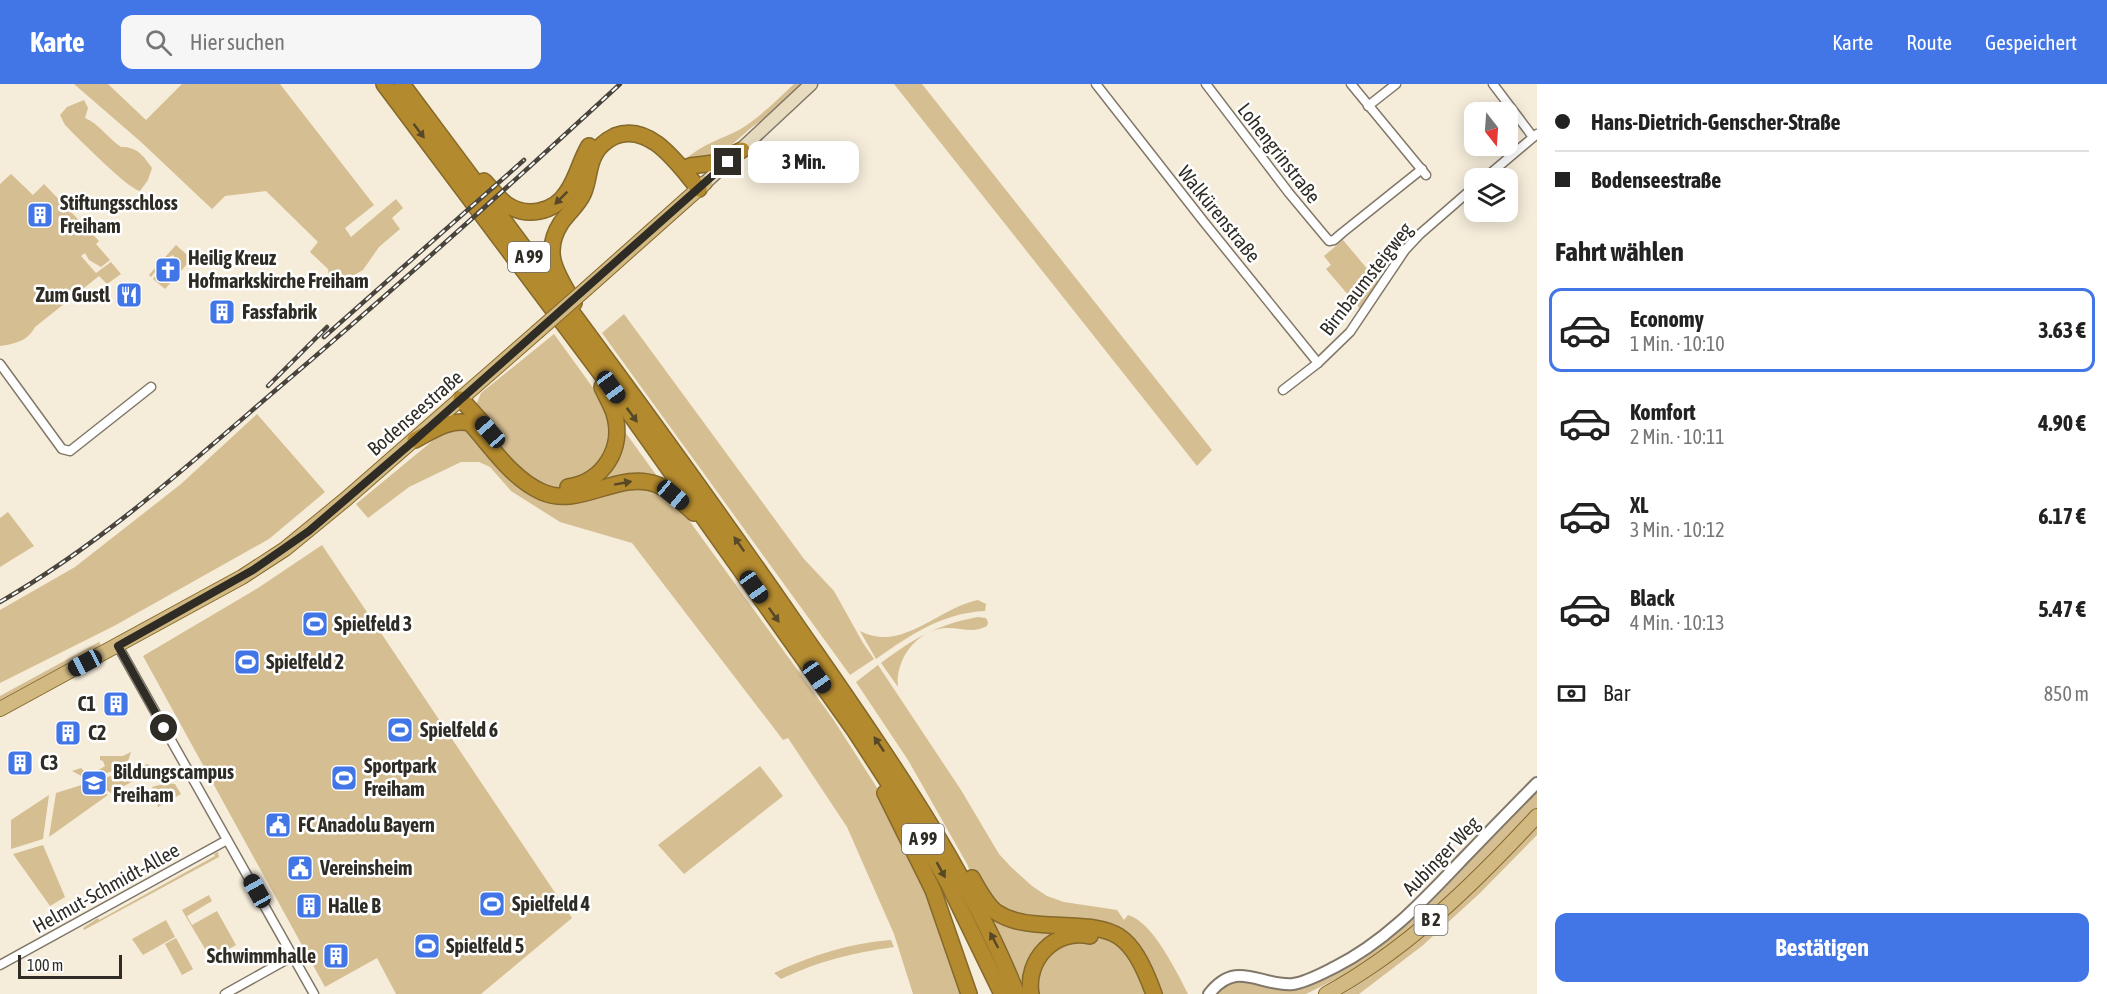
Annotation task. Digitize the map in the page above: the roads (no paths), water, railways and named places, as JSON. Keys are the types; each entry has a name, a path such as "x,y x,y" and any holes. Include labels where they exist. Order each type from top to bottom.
{"highway":[{"name":"A 99","path":"384,84 585,351 855,731 927,845 965,914 1002,994"},
{"name":"A 99","path":"402,84 773,591 912,792 999,950 1017,994"},
{"path":"455,155 484,180 507,205 523,212 535,212 549,208 566,195 589,147 596,138 610,129 625,125 649,129 667,141 674,154 702,186"},
{"path":"604,358 556,271 552,257 553,240 561,223 583,194 595,154 608,140 620,135 645,136 674,154"},
{"path":"687,169 706,165 742,150"},
{"path":"458,402 473,421 525,471 545,484 564,488 576,486 598,474 609,462 615,447 616,425 610,402 585,351"},
{"path":"415,440 446,424 473,421"},
{"path":"487,435 516,474 526,484 544,493 562,496 578,495 622,482 642,481 658,485 673,495 716,533"},
{"path":"855,731 870,767 933,890 969,994"},
{"path":"912,792 939,825 990,906 998,913 1023,923 1094,927 1123,939 1134,950 1143,965 1154,994"},
{"path":"1031,994 1033,965 1039,956 1059,939 1083,934 1104,939 1117,946 1130,960 1145,994"}],"main road":[{"name":"Bodenseestraße","path":"0,709 264,564 309,531 702,186 811,84"},
{"name":"B 2","path":"1326,994 1394,950 1435,917 1537,816"}],"street":[{"name":"Walkürenstraße","path":"1096,84 1318,363"},
{"name":"Lohengrinstraße","path":"1206,84 1289,193 1329,241 1342,234 1424,172 1368,106"},
{"path":"1351,84 1368,106 1396,84"},
{"path":"1493,84 1535,135 1497,168"},
{"name":"Birnbaumsteigweg","path":"1283,390 1318,363 1357,325 1405,250 1464,196"},
{"path":"0,364 62,450 70,451 151,387"},
{"path":"118,646 314,994"},
{"name":"Aubinger Weg","path":"1209,994 1222,981 1240,975 1295,984 1336,966 1365,949 1420,904 1537,783"},
{"name":"Helmut-Schmidt-Allee","path":"0,965 228,840"},
{"path":"225,994 293,956"}],"railway":[{"path":"0,602 72,556 140,505 403,280 620,84"},
{"path":"324,337 524,160"},
{"path":"268,386 327,327"}],"place":[{"name":"Stiftungsschloss Freiham","path":"40,215"},
{"name":"Heilig Kreuz Hofmarkskirche Freiham","path":"168,270"},
{"name":"Zum Gustl","path":"129,295"},
{"name":"Fassfabrik","path":"222,312"},
{"name":"Spielfeld 3","path":"315,624"},
{"name":"Spielfeld 2","path":"247,662"},
{"name":"C1","path":"116,704"},
{"name":"Spielfeld 6","path":"400,730"},
{"name":"C2","path":"68,733"},
{"name":"C3","path":"20,763"},
{"name":"Sportpark Freiham","path":"344,778"},
{"name":"Bildungscampus Freiham","path":"94,783"},
{"name":"FC Anadolu Bayern","path":"278,825"},
{"name":"Vereinsheim","path":"300,868"},
{"name":"Spielfeld 4","path":"492,904"},
{"name":"Halle B","path":"309,906"},
{"name":"Spielfeld 5","path":"427,946"},
{"name":"Schwimmhalle","path":"336,956"}]}
